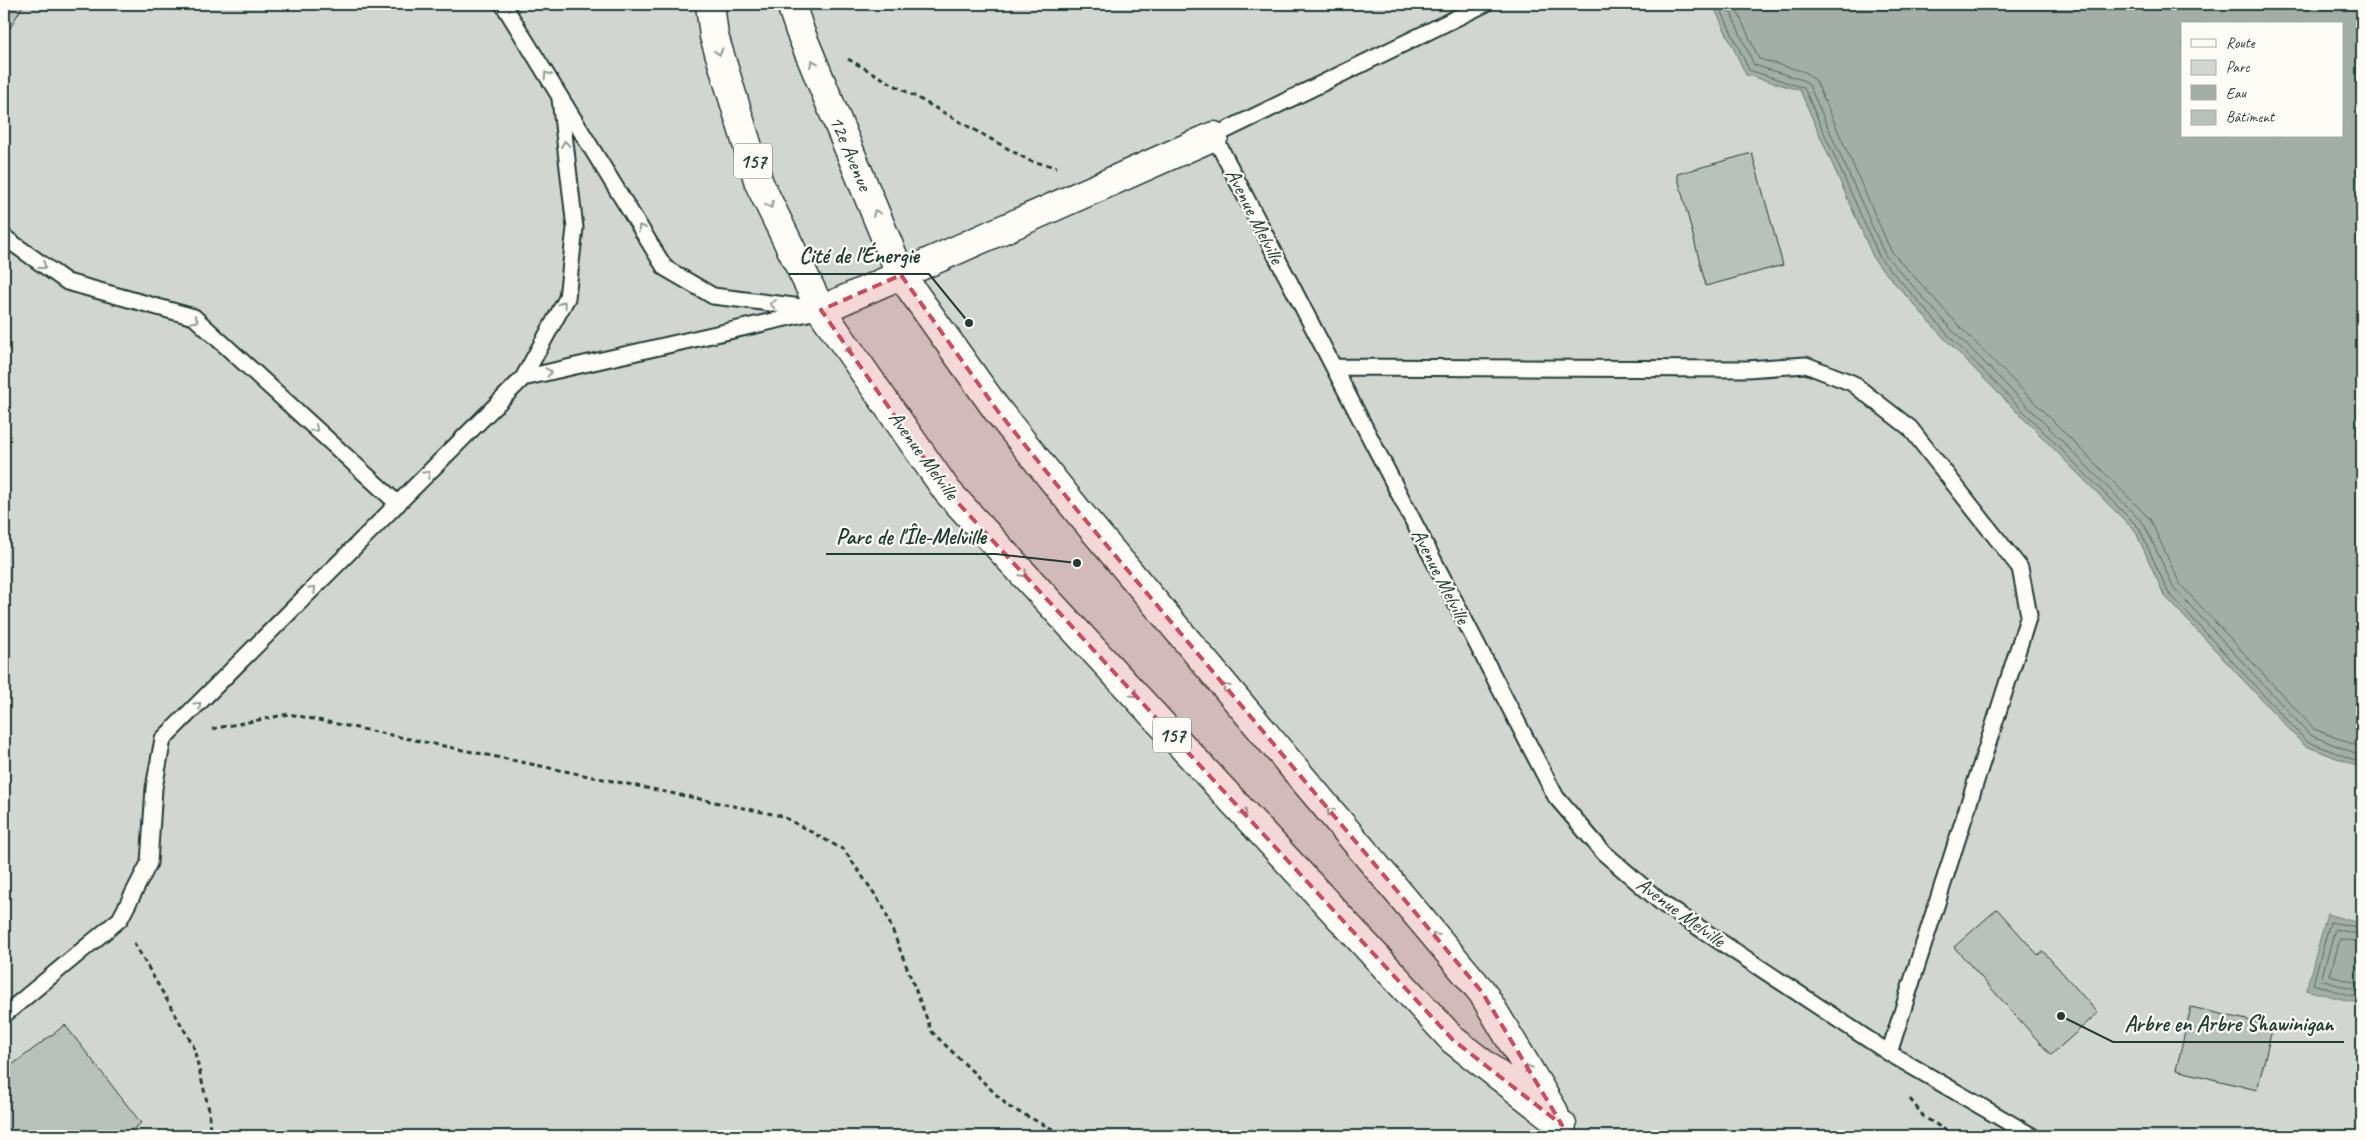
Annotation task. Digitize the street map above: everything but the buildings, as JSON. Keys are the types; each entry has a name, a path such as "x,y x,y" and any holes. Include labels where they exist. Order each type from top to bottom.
{"main road":[{"name":"Avenue Melville","path":"710,4 714,36 759,183 821,310 947,491 1453,1040 1565,1131"},
{"name":"157","path":"791,4 800,32"},
{"name":"12e Avenue","path":"800,32 901,275"},
{"path":"821,310 1214,136"},
{"name":"Avenue Melville","path":"901,275 997,410 1077,510 1482,992 1565,1131"}],"lane":[{"path":"503,4 665,268 713,296 821,310"},
{"path":"1214,136 1485,4"},
{"path":"4,1015 120,919 148,863 154,788 163,739 523,378 566,298 571,263 575,228 559,95"},
{"name":"Avenue Melville","path":"1214,136 1556,797 1603,852 1664,904 1889,1053 2032,1136"},
{"path":"4,237 67,282 194,317 398,504"},
{"path":"523,378 821,310"},
{"path":"1334,368 1747,369 1806,365 1852,383 1910,428 2020,568 2030,615 1889,1053"}],"path":[{"path":"800,32 1030,161 1062,169"},
{"path":"163,739 289,714 782,816 844,850 883,906 932,1032 1008,1107 1066,1136"},
{"path":"120,919 193,1045 209,1110 210,1136"}],"highlighted area":[{"path":"901,275 997,410 1077,510 1482,992 1562,1125 1453,1040 947,491 821,310"}],"green space":[{"path":"4,4 1717,4 1714,7 1746,74 1800,90 1875,261 1945,339 2136,532 2164,595 2304,745 2362,768 2362,1136 4,1136"}],"water":[{"path":"1717,4 2362,4 2362,768 2304,745 2164,595 2136,532 1945,339 1875,261 1800,90 1746,75 1714,7"},
{"path":"2327,914 2362,924 2362,1004 2306,990"}],"place":[{"name":"Cité de l'Énergie","path":"969,323"},
{"name":"Parc de l'Île-Melville","path":"1077,563"},
{"name":"Arbre en Arbre Shawinigan","path":"2061,1016"}]}
